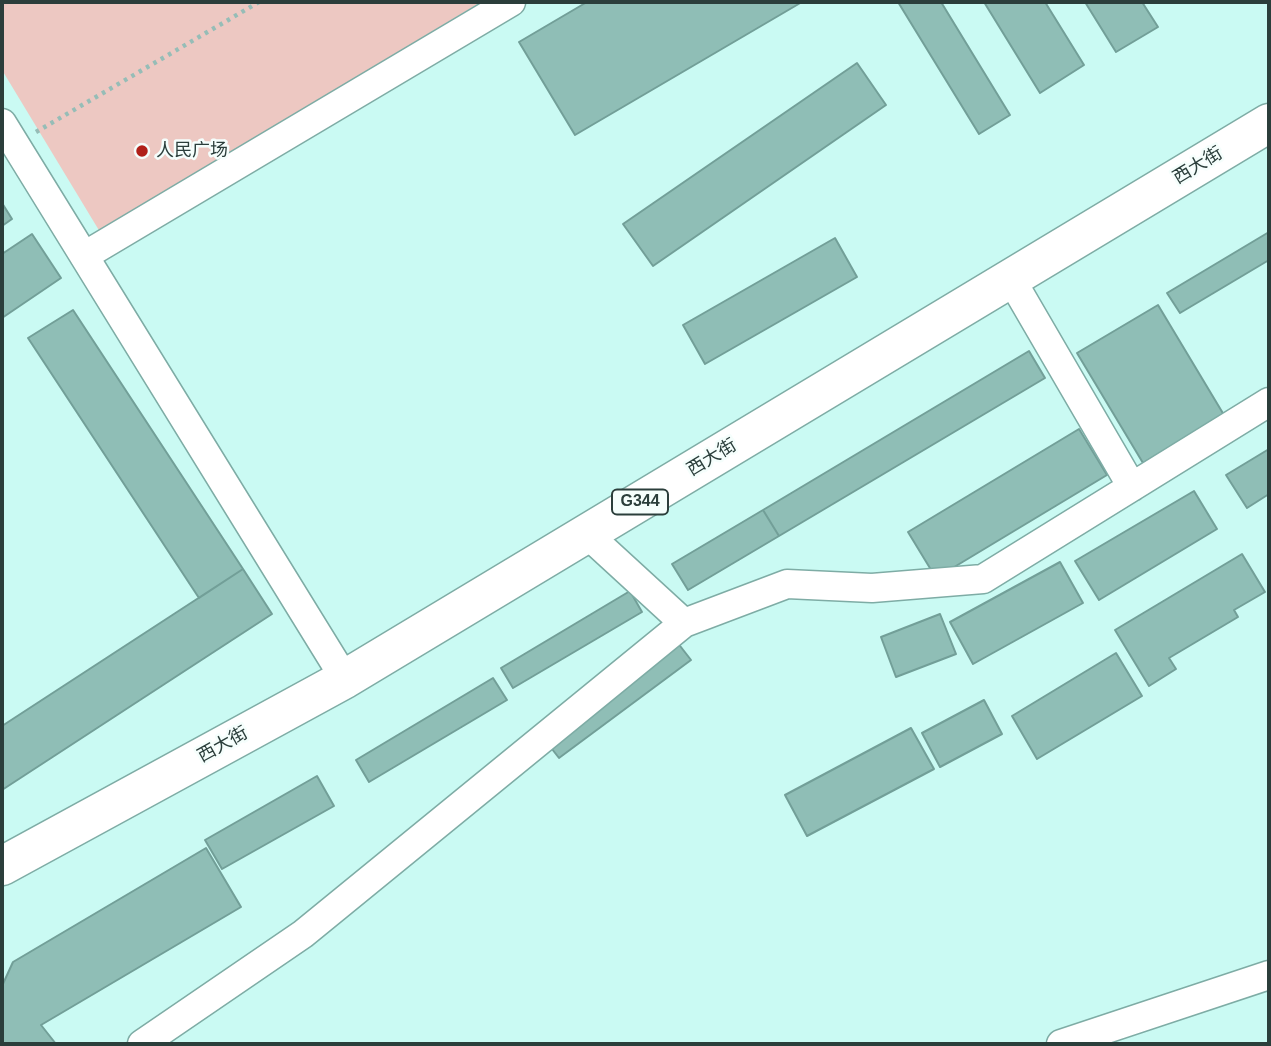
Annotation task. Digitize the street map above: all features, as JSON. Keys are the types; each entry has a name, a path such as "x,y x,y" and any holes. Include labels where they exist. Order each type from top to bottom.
{"highway":[{"name":"西大街","path":"2,866 345,679 1269,123"}],"street":[{"path":"84,256 511,2"},
{"path":"8,133 345,679"},
{"path":"1011,279 1132,487"},
{"path":"142,1044 303,933 684,623 787,584 872,588 983,579 1269,402"},
{"path":"587,534 684,623"},
{"path":"1061,1044 1269,975"}],"path":[{"path":"8,133 259,2"}],"shaded area":[{"name":"人民广场","path":"2,2 481,2 100,232 2,70"}],"building":[{"path":"587,2 802,2 575,135 519,42"},
{"path":"898,2 941,2 1010,115 979,134"},
{"path":"984,2 1045,2 1084,65 1040,93"},
{"path":"1085,2 1142,2 1158,27 1116,52"},
{"path":"857,63 886,105 653,266 623,224"},
{"path":"2,203 12,219 2,226"},
{"path":"1269,232 1269,260 1180,313 1167,293"},
{"path":"32,234 61,278 2,318 2,254"},
{"path":"835,238 857,277 705,364 683,325"},
{"path":"1158,305 1224,415 1143,463 1077,353"},
{"path":"73,310 243,569 199,598 28,338"},
{"path":"1029,351 1045,378 779,536 763,510"},
{"path":"1079,429 1107,475 936,578 908,532"},
{"path":"1269,449 1269,494 1247,508 1226,475"},
{"path":"1194,491 1217,529 1099,600 1075,561"},
{"path":"763,510 779,536 688,590 672,564"},
{"path":"1242,554 1265,592 1234,610 1238,617 1169,658 1176,669 1149,686 1115,630"},
{"path":"1060,562 1083,603 973,664 950,622"},
{"path":"243,569 272,614 2,790 2,726"},
{"path":"630,591 642,612 513,688 501,668"},
{"path":"940,614 956,654 896,677 881,637"},
{"path":"677,642 691,660 559,758 545,740"},
{"path":"1116,653 1142,696 1037,759 1012,716"},
{"path":"493,678 507,700 369,782 356,760"},
{"path":"984,700 1002,734 940,767 922,733"},
{"path":"911,728 934,769 807,836 785,795"},
{"path":"317,776 334,806 222,869 205,840"},
{"path":"206,848 241,907 41,1025 56,1044 3,1044 2,986 13,962"}],"place":[{"name":"人民广场","path":"142,151"}]}
